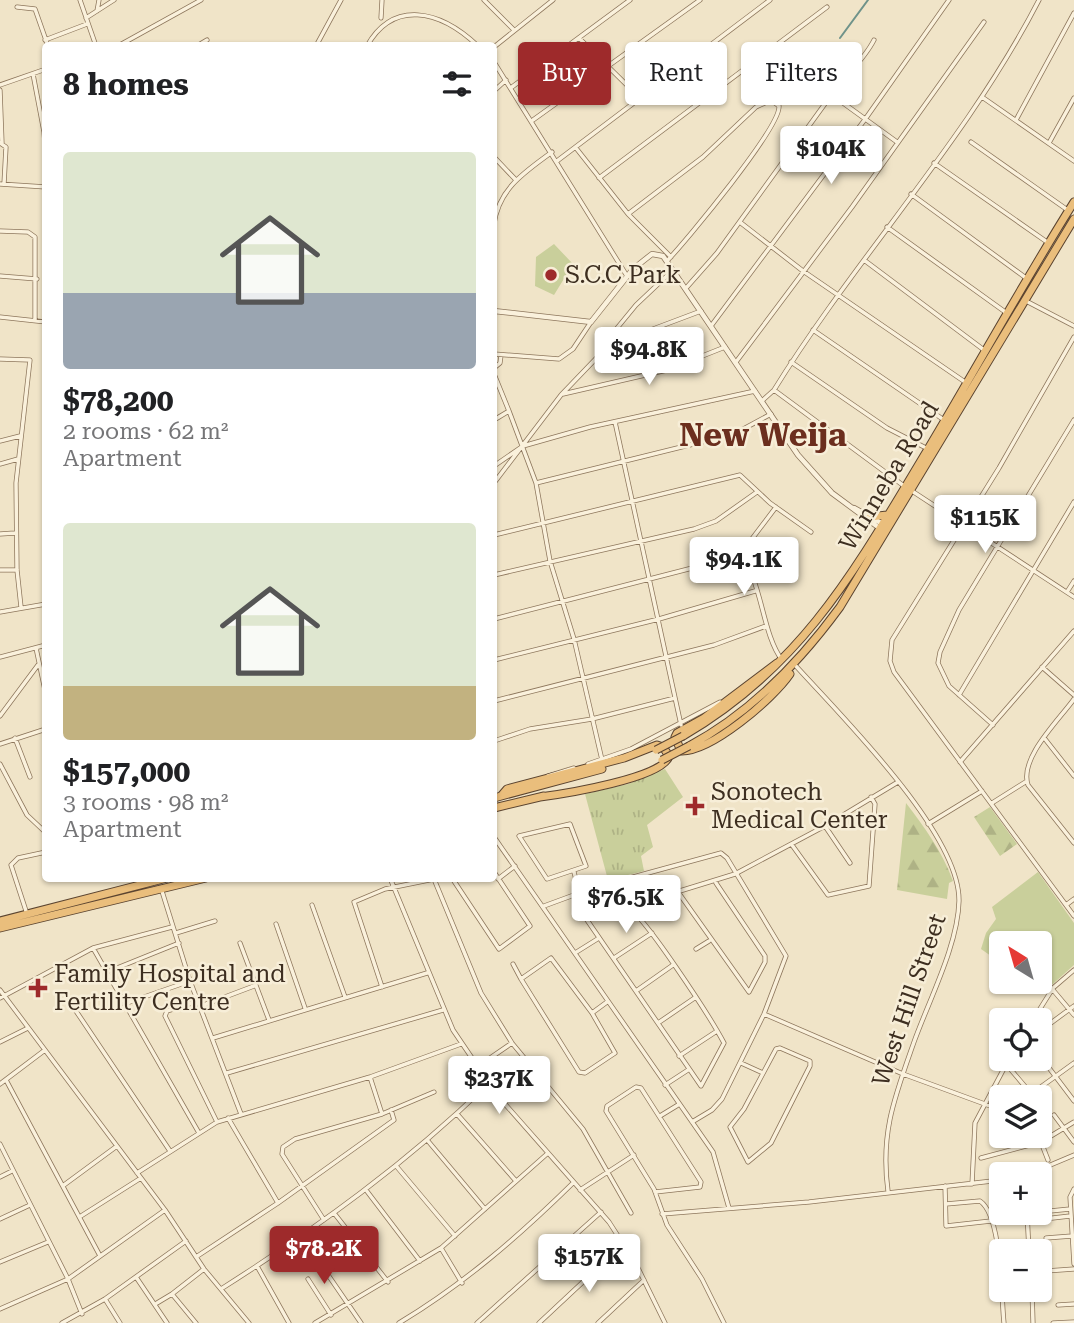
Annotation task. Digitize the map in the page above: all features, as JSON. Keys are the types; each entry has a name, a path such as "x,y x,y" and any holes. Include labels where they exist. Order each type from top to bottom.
{"highway":[{"name":"Winneba Road","path":"931,451 945,421 1074,202"},
{"name":"Winneba Road","path":"497,807 662,760 735,717 794,666 855,577 1074,219"},
{"name":"Winneba Road","path":"497,797 606,768 656,750 683,736 747,693 783,662 855,577 874,537 885,528 887,515 908,489"},
{"path":"874,537 869,519 887,515"},
{"path":"783,662 762,674 704,718 677,733 675,737 681,751 701,746 735,725 781,686 794,666"},
{"path":"497,797 507,789 624,758 657,745 663,747 669,756 662,765 621,780 577,792 540,797"},
{"path":"0,920 145,882"},
{"path":"0,929 189,882"}],"street":[{"path":"80,0 94,42"},
{"path":"97,11 99,0"},
{"path":"86,18 114,0"},
{"path":"125,42 201,0"},
{"path":"318,42 341,0"},
{"path":"381,18 379,12 382,0"},
{"path":"484,0 513,29"},
{"path":"497,44 553,0"},
{"path":"512,87 630,0"},
{"path":"611,65 700,0"},
{"path":"714,42 770,0"},
{"path":"711,326 866,118 949,0"},
{"path":"763,400 774,390 838,294 982,97 1039,0"},
{"path":"17,7 35,9 45,40 87,24"},
{"path":"599,178 827,7"},
{"path":"369,42 381,18 390,10"},
{"path":"435,12 473,42"},
{"path":"1016,120 1074,13"},
{"path":"736,362 984,22"},
{"path":"579,38 583,42"},
{"path":"862,58 874,40"},
{"path":"497,66 533,120 627,276"},
{"path":"611,70 625,83"},
{"path":"42,71 0,87 1,143 6,147 2,184 42,187"},
{"path":"33,74 42,131"},
{"path":"497,88 506,80"},
{"path":"982,97 1074,161"},
{"path":"1049,143 1074,98"},
{"path":"628,214 703,157 756,107 771,100 779,106 779,116 759,150 669,259"},
{"path":"533,120 554,105"},
{"path":"557,161 631,105"},
{"path":"687,287 711,261 824,105"},
{"path":"848,105 897,142"},
{"path":"971,142 1069,211"},
{"path":"576,148 628,214 669,259 673,270 811,470 851,507 885,528"},
{"path":"497,208 516,179 552,152"},
{"path":"497,160 516,179"},
{"path":"934,163 1049,243"},
{"path":"911,194 1028,279"},
{"path":"740,222 803,271 967,384"},
{"path":"887,227 1008,314"},
{"path":"0,231 33,234 37,279 35,320"},
{"path":"497,354 559,359 573,349 627,276 652,254 660,254 669,259"},
{"path":"864,260 986,351"},
{"path":"497,479 561,395 608,345 613,333 636,305 673,270"},
{"path":"0,276 37,279"},
{"path":"1026,301 1074,326"},
{"path":"608,345 702,310"},
{"path":"497,311 591,322"},
{"path":"0,317 42,321"},
{"path":"813,330 945,421"},
{"path":"1074,337 999,468 961,524 892,640 889,652 894,672 1074,916"},
{"path":"561,395 667,370 725,347"},
{"path":"497,366 501,355"},
{"path":"0,359 30,360 18,459 16,533 21,607"},
{"path":"791,362 887,428 931,451"},
{"path":"497,381 536,483 550,561 573,639 602,760"},
{"path":"774,390 908,489 1074,597"},
{"path":"497,464 523,446 615,422 757,391"},
{"path":"497,418 509,411"},
{"path":"536,483 734,434 772,414"},
{"path":"993,725 958,695 941,673 940,652 944,638 1074,421"},
{"path":"615,422 626,461 681,725"},
{"path":"0,441 20,436"},
{"path":"0,464 18,459"},
{"path":"497,534 740,475 757,492 811,532"},
{"path":"497,574 716,521 757,492"},
{"path":"958,695 1074,502"},
{"path":"497,618 739,556 776,507"},
{"path":"0,534 16,533"},
{"path":"739,556 749,567 766,626 783,662"},
{"path":"0,570 17,570"},
{"path":"1068,592 1074,582"},
{"path":"497,659 659,620 755,591"},
{"path":"0,612 42,604"},
{"path":"497,700 667,657 766,626"},
{"path":"960,762 1074,631"},
{"path":"0,657 42,646"},
{"path":"36,648 42,680"},
{"path":"0,716 38,665"},
{"name":"West Hill Street","path":"794,666 898,782 928,824 955,872 958,914 949,950 892,1102 886,1135 888,1191"},
{"path":"1042,667 1074,697 1027,764 1027,781 1074,843"},
{"path":"544,779 559,771 602,760 681,725 762,674"},
{"path":"497,740 530,729 592,719 675,698"},
{"path":"0,744 42,730"},
{"path":"15,738 30,777"},
{"path":"1045,738 1074,776"},
{"path":"0,764 27,815 42,829"},
{"path":"992,803 1027,781"},
{"path":"646,875 654,897 660,898 716,883 792,845 898,782"},
{"path":"928,824 982,791"},
{"path":"792,845 828,895 869,886 875,811 871,797"},
{"path":"572,825 586,866 574,872 547,879 519,836 572,825"},
{"path":"825,826 850,863"},
{"path":"497,841 718,1160 729,1208"},
{"path":"27,914 11,865 19,859 42,853"},
{"path":"544,906 579,892 723,853 785,951 783,970 722,1099 712,1110 692,1122"},
{"path":"455,882 499,949 530,926 498,878 514,866"},
{"path":"574,872 579,892"},
{"path":"391,882 443,1010 462,1044 488,1084 601,1212 644,1280 664,1323"},
{"path":"382,987 354,902 393,888 420,882"},
{"path":"435,882 477,985 512,1043 583,1129 631,1213"},
{"path":"678,892 746,992 751,990 765,962 765,956 716,883"},
{"path":"161,888 190,981 241,1114"},
{"path":"1066,905 1074,899"},
{"path":"312,905 345,997"},
{"path":"625,906 632,908 652,933 696,997 723,1046 704,1084 698,1086 599,937 588,916 625,906"},
{"path":"176,933 215,921"},
{"path":"276,924 305,1007"},
{"path":"2,997 93,948 172,928"},
{"path":"614,958 652,933"},
{"path":"575,953 599,937"},
{"path":"696,949 710,940"},
{"path":"107,972 179,943"},
{"path":"240,943 269,1020"},
{"path":"93,948 199,1133"},
{"path":"513,964 521,979 581,1074 615,1053 613,1045 592,1013 551,958 521,979"},
{"path":"636,990 673,965"},
{"path":"1041,1008 1053,989 1074,970"},
{"path":"213,1038 305,1007 427,973"},
{"path":"124,1004 190,981"},
{"path":"201,1006 255,985"},
{"path":"1053,989 1072,1008 1074,1015"},
{"path":"0,990 2,997 165,1210 204,1269 249,1323"},
{"path":"658,1023 696,997"},
{"path":"198,1001 167,1011 164,1016 216,1122"},
{"path":"592,1013 608,1002"},
{"path":"1052,1022 1072,1008"},
{"path":"227,1073 443,1010"},
{"path":"76,1011 170,1151"},
{"path":"764,1014 903,1074 989,1105"},
{"path":"0,1042 28,1028"},
{"path":"679,1056 717,1031"},
{"path":"477,1067 512,1043"},
{"path":"137,1173 216,1122 370,1077 462,1044"},
{"path":"777,1048 811,1062 771,1143 748,1162 730,1127 744,1109 762,1073 777,1048"},
{"path":"0,1084 44,1050"},
{"path":"741,1063 762,1073"},
{"path":"1045,1085 1074,1063"},
{"path":"666,1085 688,1070"},
{"path":"972,1184 973,1129 1002,1071"},
{"path":"1011,1071 1022,1085"},
{"path":"1051,1071 1074,1101"},
{"path":"370,1077 383,1114"},
{"path":"6,1080 99,1254"},
{"path":"221,1289 302,1237 366,1191 428,1141 488,1084"},
{"path":"655,1192 702,1185 698,1173 638,1087 606,1108 655,1192 662,1214 702,1279 724,1323"},
{"path":"324,1220 282,1154 283,1147 295,1139 383,1114 434,1092"},
{"path":"660,1116 678,1104"},
{"path":"196,1257 395,1120 391,1110"},
{"path":"457,1114 516,1181"},
{"path":"1054,1115 1074,1142"},
{"path":"228,1118 278,1203"},
{"path":"1052,1136 1074,1122"},
{"path":"428,1141 486,1210"},
{"path":"0,1144 68,1279 82,1314"},
{"path":"64,1185 117,1146"},
{"path":"981,1158 1019,1148"},
{"path":"1041,1148 1048,1160"},
{"path":"315,1323 388,1282 441,1248 548,1153"},
{"path":"580,1190 634,1155"},
{"path":"1052,1164 1074,1155"},
{"path":"397,1167 455,1236"},
{"path":"0,1177 12,1171"},
{"path":"80,1216 141,1178"},
{"path":"399,1323 461,1283 573,1182"},
{"path":"662,1214 989,1182"},
{"path":"945,1186 946,1226 989,1221"},
{"path":"1052,1270 1074,1266 1070,1197 1074,1189"},
{"path":"366,1191 421,1262"},
{"path":"946,1203 980,1201 986,1205 989,1215"},
{"path":"0,1219 30,1205"},
{"path":"1052,1211 1070,1209"},
{"path":"0,1309 68,1279 99,1254 165,1210"},
{"path":"477,1323 601,1212"},
{"path":"334,1213 388,1282"},
{"path":"1052,1218 1070,1216"},
{"path":"992,1225 996,1239 1004,1323"},
{"path":"1046,1238 1072,1236"},
{"path":"302,1237 361,1323"},
{"path":"62,1323 105,1300 186,1241"},
{"path":"0,1262 48,1242"},
{"path":"441,1248 461,1283"},
{"path":"539,1323 600,1266 626,1249"},
{"path":"257,1266 289,1323"},
{"path":"157,1303 204,1269"},
{"path":"136,1277 157,1303 167,1323"},
{"path":"308,1279 331,1315"},
{"path":"597,1323 644,1280"},
{"path":"172,1294 196,1323"},
{"path":"105,1300 120,1323"},
{"path":"1032,1302 1033,1323"},
{"path":"1058,1306 1074,1304"},
{"path":"1053,1323 1074,1322"}],"green space":[{"name":"S.C.C Park","path":"554,244 573,264 554,295 535,286 536,257"},
{"path":"665,769 683,797 647,825 653,847 641,856 644,871 608,880 585,794 628,784"},
{"path":"906,803 949,870 953,881 949,883 947,899 897,890"},
{"path":"990,807 1017,844 1000,856 974,817"},
{"path":"1038,872 1074,923 1074,965 1052,985 1052,931 989,931 989,955 981,949 986,933 996,919 992,907"}],"waterway":[{"path":"840,38 868,0"}],"place":[{"name":"S.C.C Park","path":"551,275"},
{"name":"Sonotech Medical Center","path":"695,806"},
{"name":"Family Hospital and Fertility Centre","path":"38,988"}],"district":[{"name":"New Weija","path":"763,435"}]}
